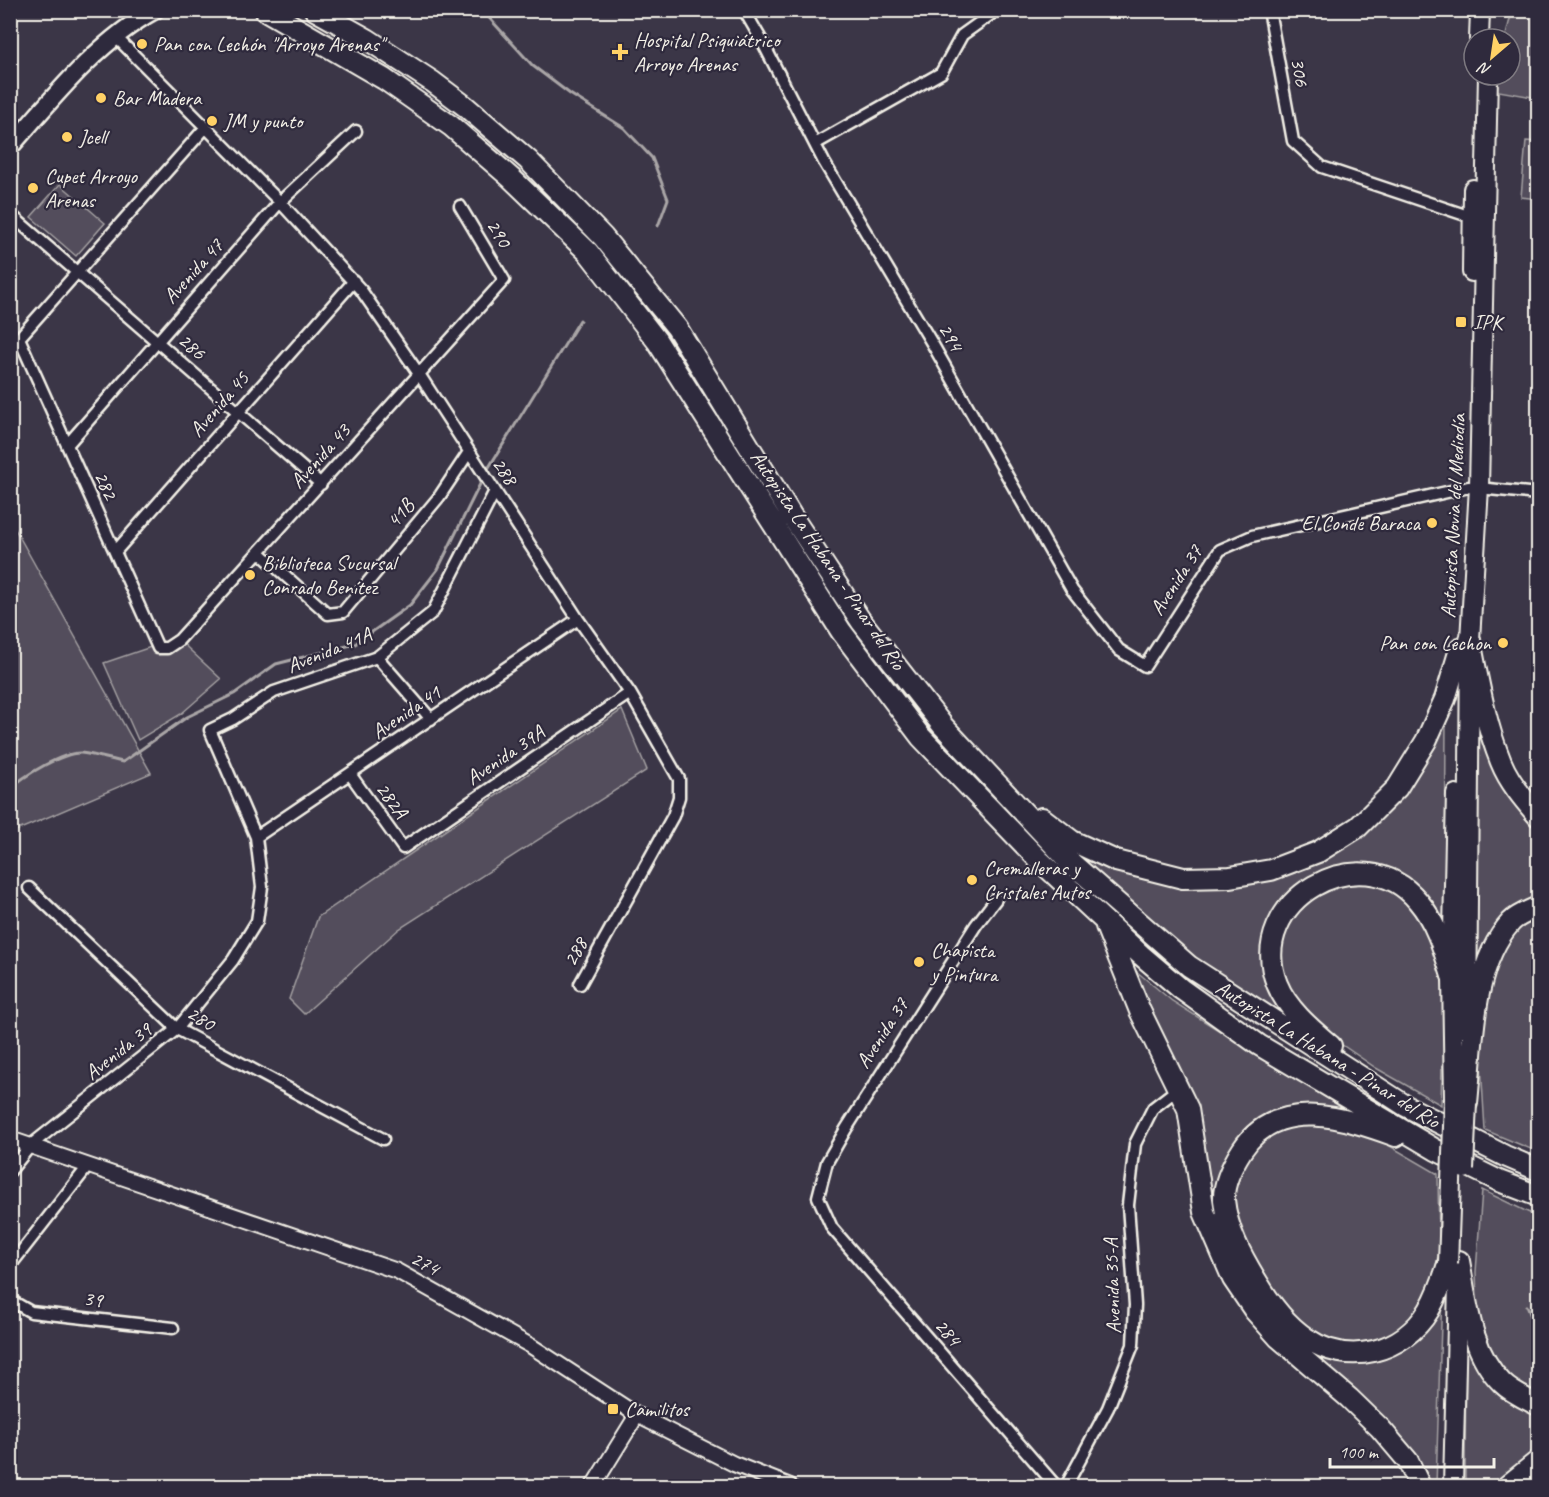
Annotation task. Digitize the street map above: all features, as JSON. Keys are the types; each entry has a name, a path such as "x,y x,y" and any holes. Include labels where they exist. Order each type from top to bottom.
{"highway":[{"name":"Autopista La Habana - Pinar del Río","path":"265,10 384,79 451,126 511,177 588,252 657,341 841,631 921,737 1031,851 1104,921 1181,989 1259,1045 1436,1150 1499,1181 1539,1196"},
{"name":"Autopista La Habana - Pinar del Río","path":"315,10 367,39 465,106 528,160 603,237 677,328 791,515 861,621 943,726 1068,860 1189,966 1406,1106 1505,1156 1539,1168"},
{"path":"1479,27 1480,10"},
{"path":"1489,27 1490,10"},
{"name":"Autopista Novia del Mediodía","path":"1460,1101 1452,976 1465,644 1474,487 1478,219 1477,87"},
{"name":"Autopista Novia del Mediodía","path":"1478,219 1487,87"},
{"path":"943,726 1038,815 1072,841 1116,861 1183,878 1230,878 1271,870 1318,852 1358,827 1397,788 1426,741 1445,699 1465,644"},
{"path":"1465,644 1501,763 1525,801 1539,816"},
{"name":"Autopista Novia del Mediodía","path":"1460,1101 1465,644"},
{"path":"1406,1106 1314,1031 1293,1010 1277,985 1272,962 1274,937 1283,914 1315,883 1334,876 1351,874 1385,878 1400,885 1418,900 1432,921 1452,976"},
{"path":"1441,1486 1454,1262 1460,1101 1477,999 1483,970 1496,943 1511,921 1539,907"},
{"path":"1104,921 1140,1011 1188,1109 1204,1212 1233,1279 1254,1310 1279,1338 1380,1428 1408,1461 1420,1486"},
{"path":"1436,1150 1376,1129 1338,1119 1305,1115 1289,1117 1274,1122 1249,1140 1233,1164 1227,1180 1224,1199 1230,1228 1241,1256 1263,1291 1283,1319 1307,1339 1330,1350 1357,1353 1376,1352 1393,1346 1413,1330 1428,1311 1454,1262"},
{"path":"1499,1181 1539,1205"},
{"path":"1454,1262 1480,1352 1503,1384 1515,1394 1539,1405"},
{"path":"1453,1486 1454,1262"},
{"path":"1507,1486 1539,1461"}],"main road":[{"path":"10,147 63,87 136,21 155,10"}],"street":[{"name":"294","path":"744,10 815,144 933,345 1072,590 1119,650 1145,666"},
{"path":"815,144 941,73 962,35 997,10"},
{"name":"306","path":"1269,10 1293,141 1322,167 1478,219"},
{"name":"288","path":"116,38 280,202 354,281 419,374 578,620 630,693 679,779 680,797 674,816 580,984"},
{"path":"78,272 206,127"},
{"name":"Avenida 47","path":"67,445 280,202 356,131"},
{"name":"290","path":"460,206 504,280"},
{"name":"286","path":"10,214 321,484"},
{"name":"282","path":"78,272 19,338 158,648"},
{"name":"Avenida 43","path":"158,648 167,648 178,640 504,280"},
{"name":"Avenida 45","path":"115,552 354,281"},
{"name":"41B","path":"260,552 328,614 344,612 439,497 469,452"},
{"name":"Avenida 37","path":"1145,666 1220,550 1252,536 1474,487 1539,494"},
{"name":"Avenida 41A","path":"256,837 210,730 233,719 274,693 377,657 433,612 495,491"},
{"name":"Avenida 41","path":"256,837 578,620"},
{"path":"377,657 431,719"},
{"name":"Avenida 39A","path":"403,848 630,693"},
{"name":"282A","path":"350,774 403,848"},
{"name":"Avenida 39","path":"10,1171 31,1145 177,1029 233,960 257,921 262,887 256,837"},
{"name":"280","path":"29,888 177,1029 383,1139"},
{"name":"Avenida 37","path":"819,1197 826,1162 970,935 996,899"},
{"name":"Avenida 35-A","path":"1066,1486 1107,1408 1133,1345 1135,1305 1128,1205 1135,1143 1153,1108 1179,1088"},
{"name":"274","path":"10,1139 397,1271 531,1346 637,1415 734,1464 790,1486"},
{"path":"10,1266 89,1165"},
{"name":"284","path":"819,1197 832,1228 1056,1486"},
{"name":"39","path":"10,1300 31,1312 173,1328"},
{"path":"593,1486 637,1415"}],"shaded area":[{"path":"1512,11 1538,11 1538,98 1493,90 1494,87 1522,87 1522,27 1508,27"},
{"path":"1526,141 1538,142 1538,199 1521,197"},
{"path":"60,184 105,223 76,256 31,217"},
{"path":"10,520 151,773 11,833 10,833"},
{"path":"177,638 221,679 181,714 138,740 104,663"},
{"path":"622,710 647,770 399,929 304,1014 289,999 318,917"},
{"path":"1446,710 1445,938 1422,897 1330,871 1266,944 1308,1034 1193,957 1084,860 1150,879 1195,886 1351,841"},
{"path":"1478,719 1538,823 1538,903 1524,908 1475,985"},
{"path":"1378,882 1413,905 1439,960 1444,997 1447,1064 1442,1066 1441,1105 1376,1068 1335,1040 1287,991 1279,968 1280,939 1289,916 1327,884"},
{"path":"1538,914 1538,1152 1485,1130 1481,1064 1486,991 1510,933"},
{"path":"1124,961 1172,1001 1363,1121 1264,1122 1220,1213 1307,1344 1381,1358 1442,1291 1436,1486 1424,1486 1276,1326 1216,1224 1207,1166"},
{"path":"1318,1121 1366,1132 1438,1174 1439,1250 1431,1293 1417,1317 1393,1337 1370,1346 1342,1347 1318,1337 1293,1319 1244,1250 1229,1193 1251,1146 1290,1123"},
{"path":"1482,1190 1538,1217 1538,1399 1493,1365 1478,1328 1476,1272"},
{"path":"1466,1329 1538,1410 1538,1457 1500,1486 1465,1486"}],"waterway":[{"path":"482,10 533,66 570,94 624,128 652,158 668,199 658,226"},
{"path":"486,472 580,320"},
{"path":"10,789 24,778 64,756 81,753 123,762 187,717 234,694 276,664 355,644 410,605 438,569 483,478"},
{"path":"1527,1306 1538,1334"}],"place":[{"name":"Pan con Lechón \"Arroyo Arenas\"","path":"142,44"},
{"name":"Hospital Psiquiátrico Arroyo Arenas","path":"620,52"},
{"name":"Bar Madera","path":"101,98"},
{"name":"JM y punto","path":"212,121"},
{"name":"Jcell","path":"67,137"},
{"name":"Cupet Arroyo Arenas","path":"33,188"},
{"name":"IPK","path":"1461,322"},
{"name":"El Conde Baraca","path":"1432,523"},
{"name":"Biblioteca Sucursal Conrado Benítez","path":"250,575"},
{"name":"Pan con Lechon","path":"1503,643"},
{"name":"Cremalleras y Cristales Autos","path":"972,880"},
{"name":"Chapista y Pintura","path":"919,962"},
{"name":"Camilitos","path":"613,1409"}]}
